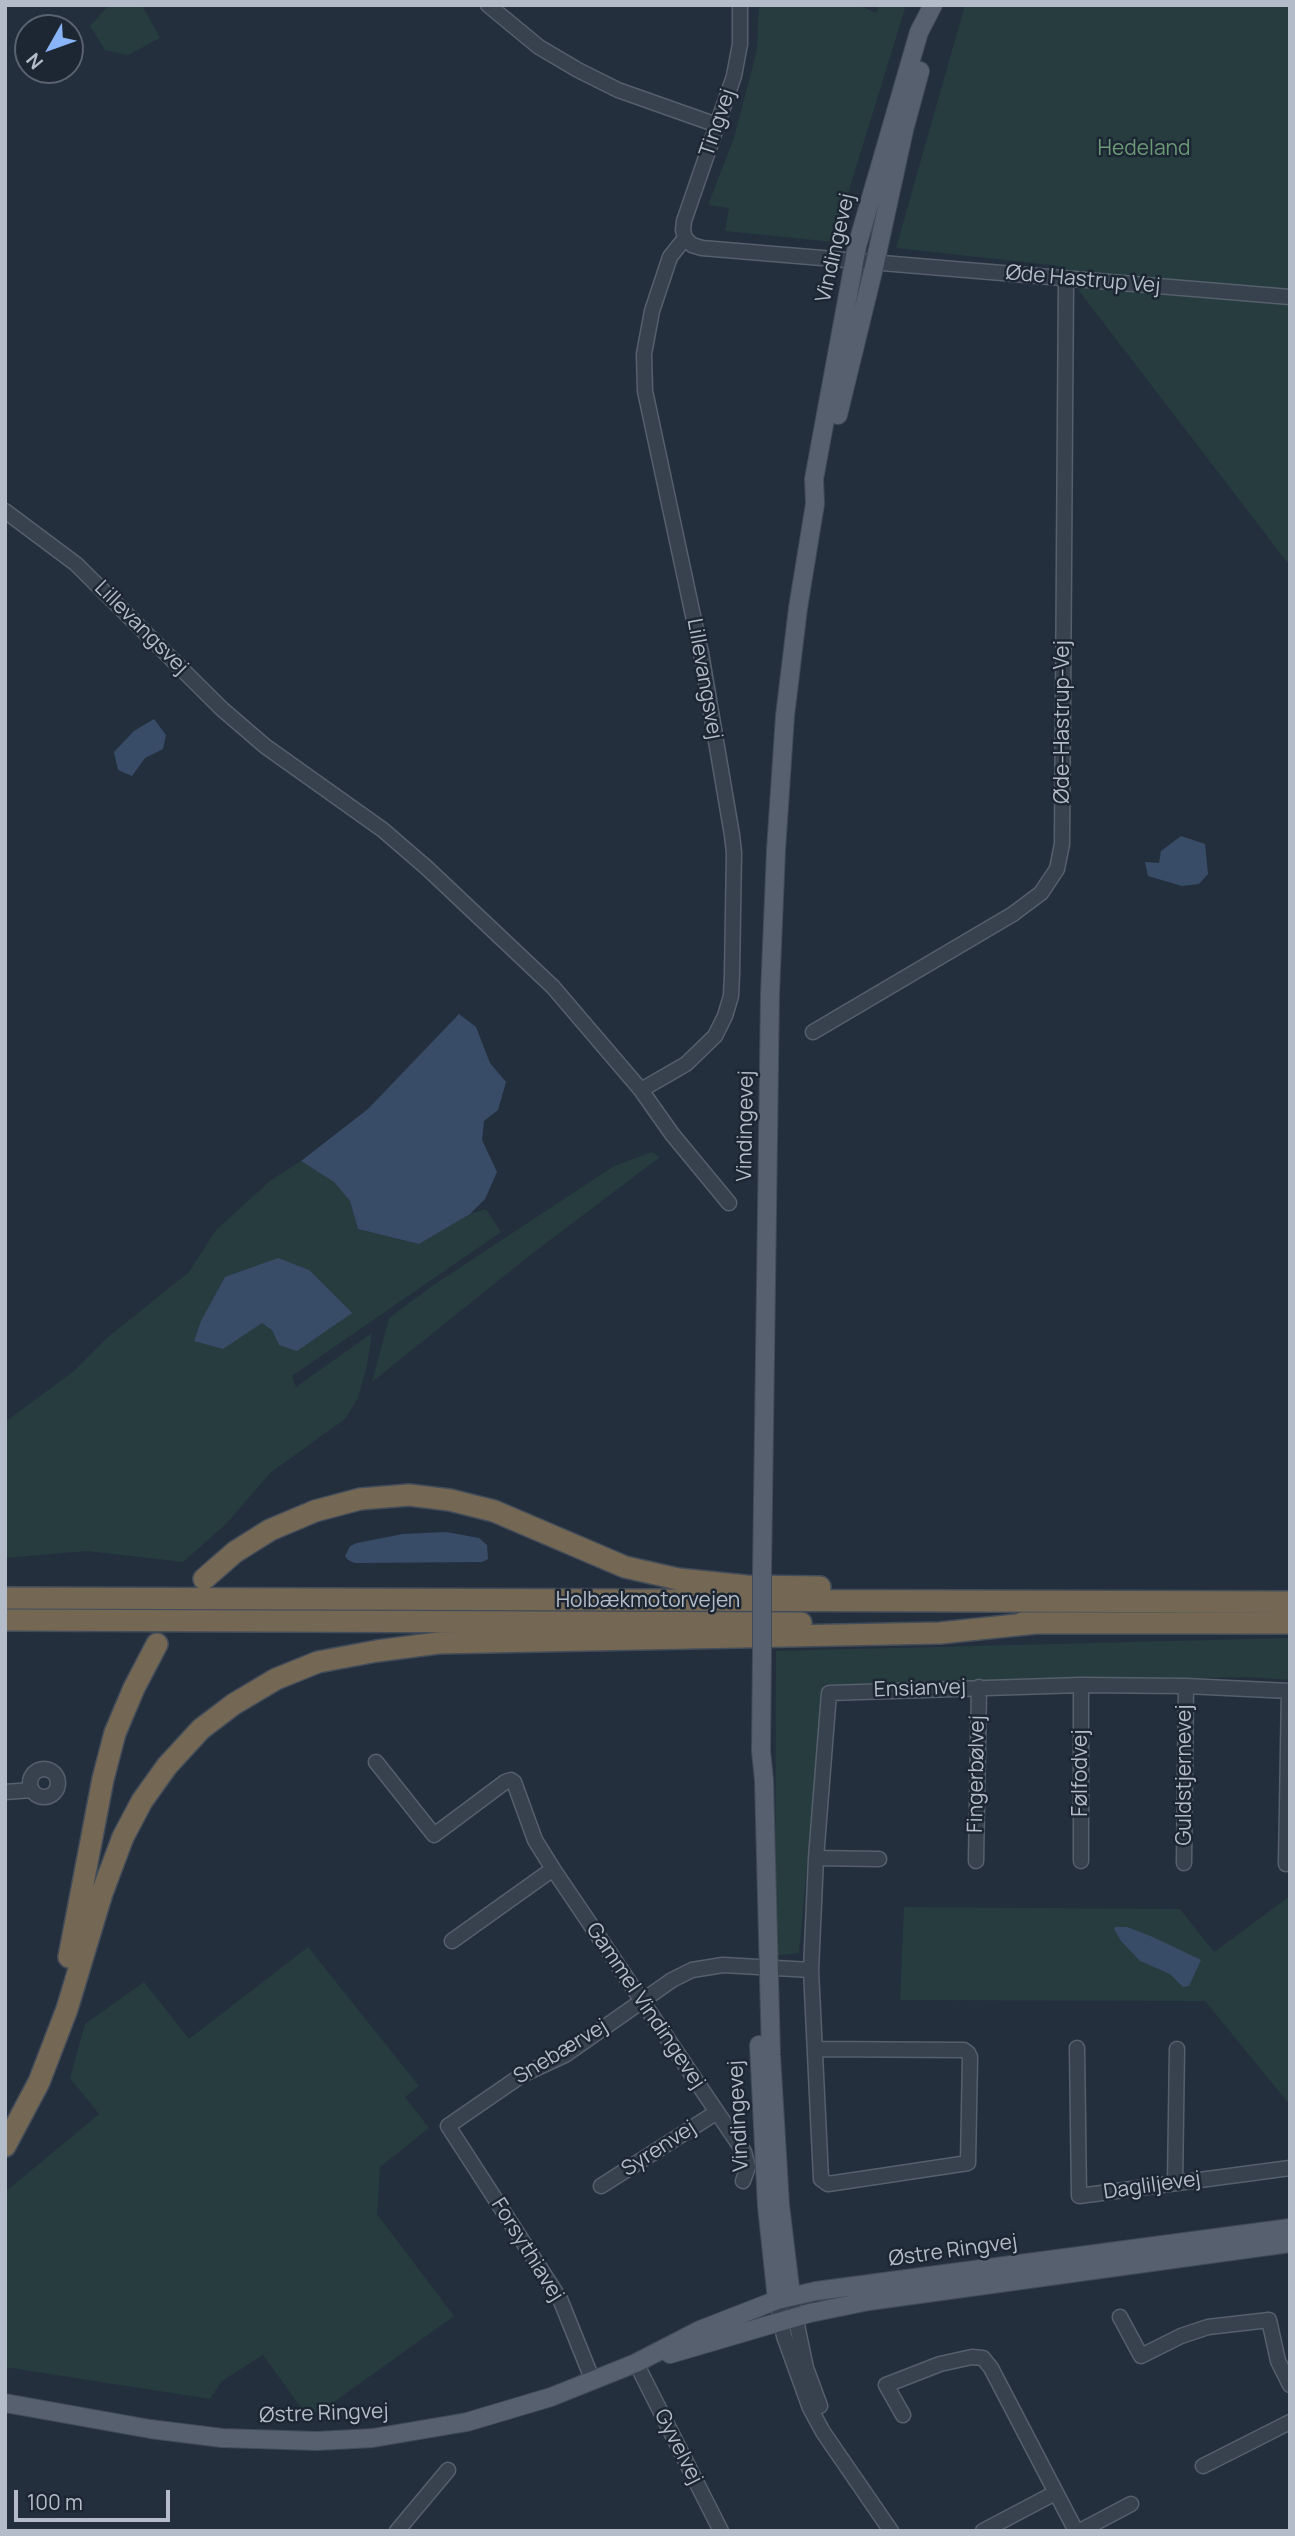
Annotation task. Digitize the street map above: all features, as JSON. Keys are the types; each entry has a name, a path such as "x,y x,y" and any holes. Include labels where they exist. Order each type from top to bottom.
{"highway":[{"path":"204,1579 235,1552 270,1530 315,1511 360,1499 409,1495 450,1500 494,1511 625,1567 678,1579 746,1586 867,1590 968,1601"},
{"name":"Holbækmotorvejen","path":"5,1598 1290,1602"},
{"name":"Holbækmotorvejen","path":"5,1620 1290,1623"},
{"path":"5,2146 40,2082 67,2009 102,1894 123,1837 142,1801 167,1766 201,1729 234,1704 276,1679 318,1662 438,1643 940,1633 1036,1623"},
{"path":"5,2126 32,2073 54,2015 75,1937 103,1779 115,1733 157,1644"}],"main road":[{"name":"Vindingevej","path":"786,2309 766,2193 757,1780 761,1751 771,994 776,850 785,716 798,608 815,504 824,480 904,131 929,36 932,7"},
{"name":"Vindingevej","path":"815,504 814,479 854,261 919,32 932,7"},
{"name":"Østre Ringvej","path":"636,2363 673,2353 786,2309 816,2291 1290,2228"},
{"name":"Østre Ringvej","path":"5,2403 182,2434 269,2441 373,2438 467,2422 551,2397 636,2363 700,2330 786,2309 869,2301 1290,2242"}],"street":[{"path":"488,5 539,47 578,70 618,90 717,125"},
{"name":"Tingvej","path":"685,238 684,221 734,76 740,44 740,5"},
{"path":"685,238 692,245 702,248 875,263"},
{"name":"Lillevangsvej","path":"641,1090 686,1065 702,1051 715,1036 731,996 734,853 732,835 701,653 645,391 644,354 652,311 670,257 685,238"},
{"name":"Øde Hastrup Vej","path":"875,263 1290,297"},
{"name":"Øde-Hastrup-Vej","path":"813,1032 1013,914 1041,893 1057,869 1062,844 1066,278"},
{"name":"Lillevangsvej","path":"5,511 76,565 222,709 265,746 383,830 427,868 553,987 641,1090 672,1134 729,1203"},
{"name":"Ensianvej","path":"815,2049 964,2050 968,2053 968,2163 828,2184 821,2179 811,1970 816,1858 829,1693 1081,1685 1289,1691"},
{"name":"Følfodvej","path":"1081,1685 1081,1861"},
{"name":"Guldstjernevej","path":"1184,1863 1186,1686"},
{"name":"Fingerbølvej","path":"976,1861 979,1687"},
{"path":"1286,1864 1289,1691"},
{"name":"Gammel Vindingevej","path":"376,1762 434,1835 505,1782 511,1780 516,1785 535,1840 553,1869 744,2152 748,2167 743,2181"},
{"path":"5,1792 33,1790"},
{"path":"816,1858 879,1859"},
{"path":"452,1941 553,1869"},
{"name":"Snebærvej","path":"448,2126 522,2075 573,2050 672,1980 692,1970 723,1965 762,1965 811,1970"},
{"name":"Dagliljevej","path":"1077,2048 1079,2196 1290,2168"},
{"path":"1175,2183 1177,2049"},
{"name":"Syrenvej","path":"601,2186 717,2112"},
{"name":"Forsythiavej","path":"448,2126 559,2299 593,2381"},
{"name":"Vindingevej","path":"786,2309 815,2394 845,2462 891,2531"},
{"path":"1120,2317 1141,2356 1181,2336 1208,2328 1269,2320 1278,2361 1290,2385"},
{"path":"903,2415 886,2385 940,2364 972,2357 983,2358 991,2368 1055,2493 1078,2531 1131,2504"},
{"name":"Gyvelvej","path":"636,2363 721,2531"},
{"path":"1203,2466 1290,2422"},
{"path":"397,2531 448,2470"},
{"path":"983,2531 1055,2493"}],"green space":[{"path":"109,5 142,5 160,38 128,55 105,50 90,26"},
{"path":"759,5 859,5 876,13 879,5 906,5 833,242 725,231 729,208 708,205 734,138 757,50"},
{"name":"Hedeland","path":"965,5 1290,5 1290,566 1060,266 896,248"},
{"path":"652,1152 660,1157 529,1256 372,1382 389,1318 432,1286 614,1166"},
{"path":"301,1161 334,1182 350,1201 358,1229 419,1244 470,1214 486,1209 501,1232 292,1376 296,1387 372,1333 358,1398 345,1419 270,1473 227,1523 183,1562 87,1551 5,1558 5,1422 74,1371 107,1338 189,1272 216,1230 271,1180"},
{"path":"1290,1638 1290,1680 1248,1677 823,1685 799,1953 775,1956 776,1651"},
{"path":"1290,1896 1290,2105 1205,2001 900,2000 904,1907 1180,1909 1214,1952"},
{"path":"308,1947 419,2086 405,2097 429,2128 380,2167 377,2214 454,2316 320,2412 305,2413 263,2355 222,2381 210,2399 5,2367 5,2192 99,2114 70,2078 85,2024 144,1982 189,2039"}],"water":[{"path":"154,719 166,735 163,749 145,758 132,776 118,770 114,752 134,731"},
{"path":"1181,836 1205,844 1208,874 1199,884 1182,886 1148,876 1145,862 1159,863 1161,851"},
{"path":"459,1014 476,1027 490,1063 506,1082 498,1110 484,1121 482,1140 497,1172 485,1199 470,1214 419,1244 358,1229 350,1201 334,1182 301,1161 368,1109"},
{"path":"278,1258 309,1270 352,1313 297,1351 279,1345 272,1330 262,1323 223,1349 194,1341 201,1321 225,1277"},
{"path":"446,1532 479,1538 487,1545 488,1559 482,1562 355,1563 345,1556 350,1546 357,1543 403,1534"},
{"path":"1115,1927 1127,1927 1201,1960 1189,1986 1183,1987 1170,1974 1140,1961 1121,1941"}]}
